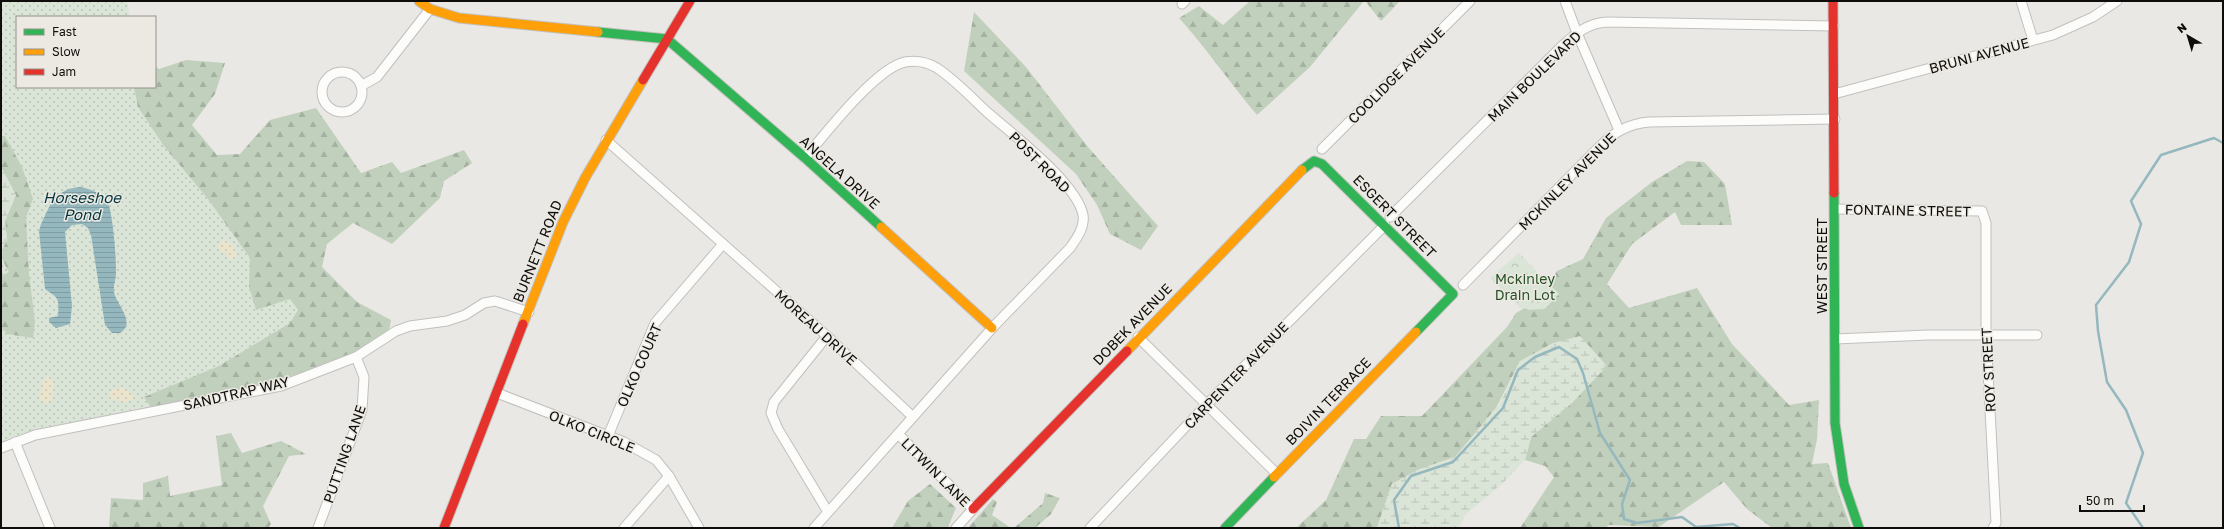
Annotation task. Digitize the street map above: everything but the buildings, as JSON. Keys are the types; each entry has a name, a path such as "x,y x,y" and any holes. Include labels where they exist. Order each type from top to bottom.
{"street":[{"path":"419,1 430,9 459,18 667,39"},
{"name":"BURNETT ROAD","path":"444,528 562,222 606,140 690,1"},
{"name":"COOLIDGE AVENUE","path":"1322,149 1470,1"},
{"path":"1565,1 1577,33 1620,130"},
{"name":"WEST STREET","path":"1833,1 1835,119 1834,423 1844,484 1859,528"},
{"path":"2021,1 2033,40"},
{"name":"BRUNI AVENUE","path":"1834,94 2053,35 2084,22 2117,1"},
{"path":"361,86 377,77 430,9"},
{"name":"MAIN BOULEVARD","path":"1388,221 1577,33 1593,24 1607,22 1834,26"},
{"name":"ANGELA DRIVE","path":"667,39 805,158 992,328"},
{"name":"POST ROAD","path":"805,158 850,107 880,77 896,65 912,61 930,64 941,71 1054,172 1077,200 1083,214 1083,224 1070,248 992,328 913,417"},
{"path":"342,72 354,76 361,86 360,99 352,109 346,111 333,109 323,99 322,87 325,81 335,73 342,72"},
{"name":"MCKINLEY AVENUE","path":"1464,285 1598,148 1620,130 1632,125 1649,122 1835,119"},
{"name":"MOREAU DRIVE","path":"606,140 827,336 913,417"},
{"name":"ESGERT STREET","path":"1314,161 1322,164 1388,221 1453,294"},
{"name":"DOBEK AVENUE","path":"973,509 1138,337 1301,171 1314,161"},
{"name":"FONTAINE STREET","path":"1835,209 1982,211"},
{"name":"ROY STREET","path":"1982,211 1986,223 1986,334 1996,523 1993,528"},
{"name":"CARPENTER AVENUE","path":"1090,528 1207,405 1388,221"},
{"name":"OLKO COURT","path":"608,436 655,322 724,244"},
{"name":"BOIVIN TERRACE","path":"1225,528 1453,294"},
{"name":"SANDTRAP WAY","path":"1,448 35,435 281,386 356,357 396,331 410,326 446,321 465,315 484,303 495,301 528,312"},
{"path":"1835,339 1986,334 2037,335"},
{"path":"827,336 774,402 771,413 778,429 828,512"},
{"path":"1138,337 1276,474"},
{"name":"PUTTING LANE","path":"318,528 362,410 364,377 356,357"},
{"name":"OLKO CIRCLE","path":"497,393 624,442 656,460 669,476 699,528"},
{"path":"814,528 913,417"},
{"name":"LITWIN LANE","path":"898,434 973,509 956,528"},
{"path":"15,442 50,528"},
{"path":"624,528 669,476"}],"green space":[{"path":"1,1 127,1 130,16 16,16 16,88 153,88 316,294 276,378 21,434 1,442"},
{"path":"1250,1 1364,1 1310,67 1257,115 1179,18 1199,6 1223,25"},
{"path":"1365,1 1400,1 1381,21"},
{"path":"974,12 1026,67 1088,147 1158,226 1141,250 1110,234 1097,205 1076,174 964,71"},
{"path":"186,60 225,63 215,94 192,125 217,155 240,154 270,120 316,108 361,173 392,162 401,173 464,150 472,163 444,181 440,198 392,244 353,223 327,244 322,267 357,302 391,320 389,331 355,352 281,379 255,386 151,407 144,397 219,366 290,323 298,310 290,299 256,310 249,287 250,258 208,199 164,146 138,107 134,88 156,88 156,67 159,69"},
{"path":"1,136 5,136 22,167 33,199 26,217 29,274 35,322 33,338 7,334 1,326 1,276 9,272 4,264 2,256 3,248 7,240 5,221 16,195 1,167"},
{"path":"1687,161 1704,162 1725,184 1732,225 1681,225 1675,212 1632,244 1607,284 1629,308 1697,288 1732,344 1789,405 1819,400 1817,439 1812,464 1828,463 1851,528 1772,528 1747,509 1724,482 1659,527 1609,525 1605,528 1520,528 1554,477 1545,466 1525,460 1531,437 1573,402 1520,361 1496,408 1455,457 1420,469 1392,484 1377,528 1296,528 1326,500 1354,439 1366,439 1381,416 1422,416 1507,327 1516,313 1542,298 1557,271 1583,259 1606,218 1652,182"},
{"path":"1,167 16,195 5,221 7,240 1,248"},
{"name":"Mckinley Drain Lot","path":"1519,253 1559,294 1545,309 1523,310 1490,278"},
{"path":"1580,336 1607,366 1573,402 1531,437 1525,460 1502,484 1466,514 1458,528 1377,528 1392,484 1420,469 1455,457 1499,405 1520,361 1553,343"},
{"path":"231,433 242,453 281,441 306,454 289,456 263,506 271,524 268,528 109,528 111,498 143,500 143,483 168,476 170,496 222,485 216,436"},
{"path":"930,484 956,508 948,527 892,528 908,501"},
{"path":"1045,493 1060,498 1051,514 1035,528 1014,528 1043,503"},
{"path":"993,499 997,502 992,515 1011,528 968,528"}],"sand":[{"path":"223,240 233,245 237,255 235,259 231,259 219,250 218,245"},
{"path":"47,377 52,379 54,384 52,400 46,404 41,401 40,392"},
{"path":"122,387 135,396 133,400 120,403 117,399 111,399 109,397 110,391"}],"water":[{"name":"Horseshoe Pond","path":"80,187 90,189 99,194 106,200 110,209 116,258 114,292 124,313 127,324 125,329 120,333 112,333 105,325 91,235 88,228 82,224 72,225 65,232 72,306 70,324 56,328 49,322 49,318 58,316 58,302 56,297 45,289 39,231 51,203 58,195 68,189"}],"waterway":[{"path":"2143,528 2126,503 2143,453 2126,410 2107,382 2098,331 2096,305 2129,262 2141,224 2131,201 2161,155 2214,138 2223,143"},
{"path":"1399,528 1394,500 1411,476 1453,462 1503,408 1518,370 1535,357 1559,347 1577,359 1583,373 1600,433 1630,480 1622,504 1624,519 1637,523 1682,517 1696,527 1733,524 1740,528"}],"traffic: fast":[{"path":"598,32 667,39 805,158 881,227"},
{"path":"1302,170 1314,161 1322,164 1453,294 1416,332"},
{"path":"1834,193 1835,423 1844,484 1859,528"},
{"path":"1225,528 1274,477"}],"traffic: slow":[{"path":"419,1 430,9 459,18 598,32"},
{"path":"523,324 563,222 585,178 643,80"},
{"path":"1127,351 1302,170"},
{"path":"881,227 992,328"},
{"path":"1274,477 1416,332"}],"traffic: jam":[{"path":"643,80 690,1"},
{"path":"1833,1 1834,193"},
{"path":"444,528 523,324"},
{"path":"973,509 1127,351"}]}
